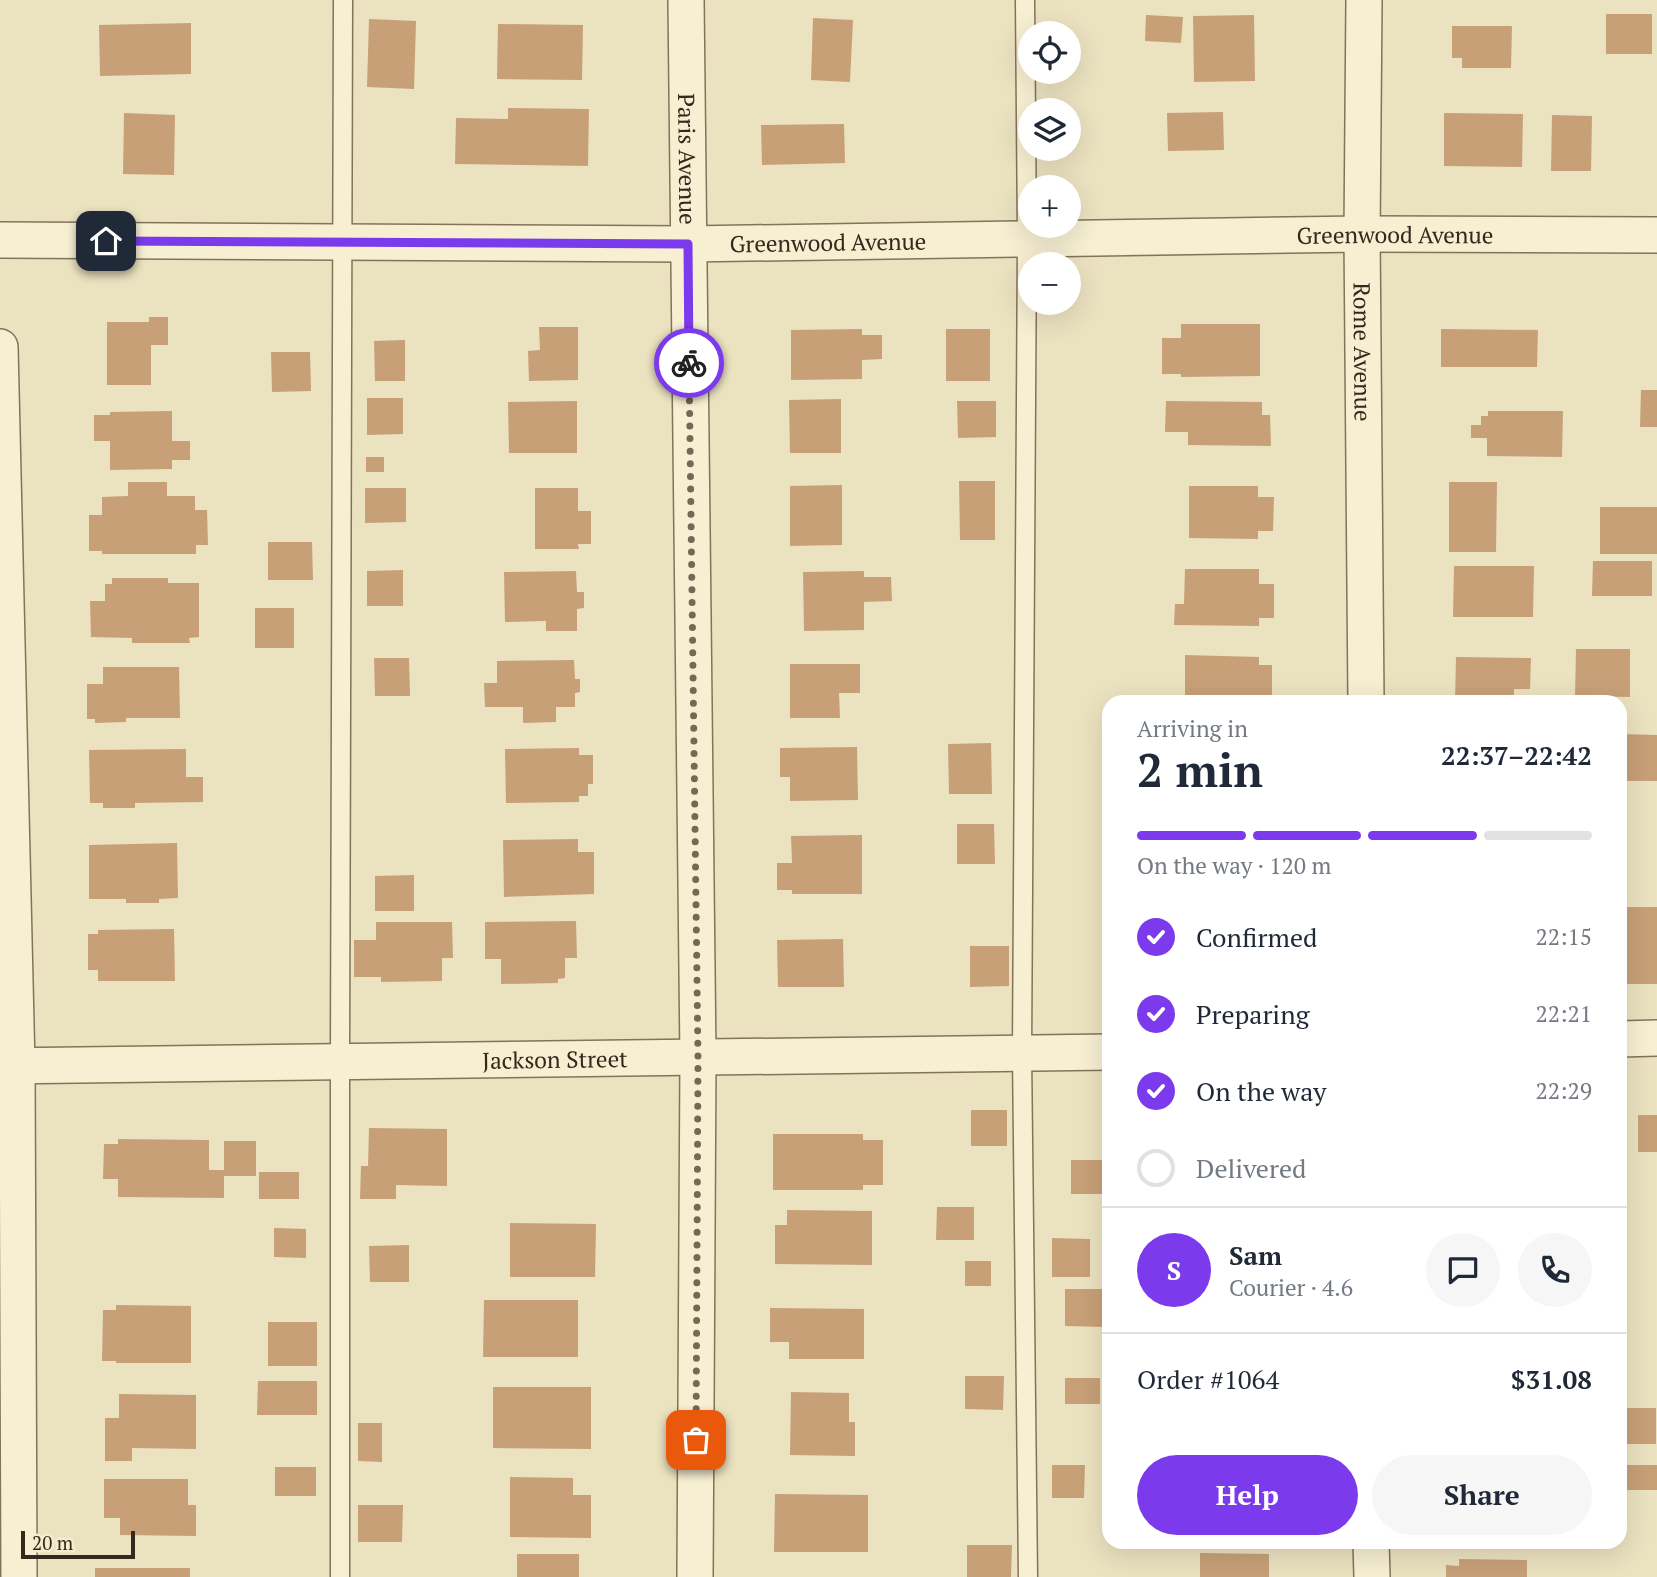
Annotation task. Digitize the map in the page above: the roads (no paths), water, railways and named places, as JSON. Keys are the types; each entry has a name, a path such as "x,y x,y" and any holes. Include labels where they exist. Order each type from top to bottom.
{"street":[{"name":"Paris Avenue","path":"686,0 698,1058 695,1577"},
{"name":"Rome Avenue","path":"1364,0 1362,234 1366,695"},
{"name":"Greenwood Avenue","path":"0,240 688,244 1362,234 1657,235"},
{"path":"0,347 8,1066 19,1577"},
{"path":"1627,1039 1657,1038"},
{"name":"Jackson Street","path":"8,1066 1102,1052"},
{"path":"1371,1549 1371,1577"}],"lane":[{"path":"341,1577 343,0"},
{"path":"1025,0 1027,239 1023,1054 1028,1577"}]}
